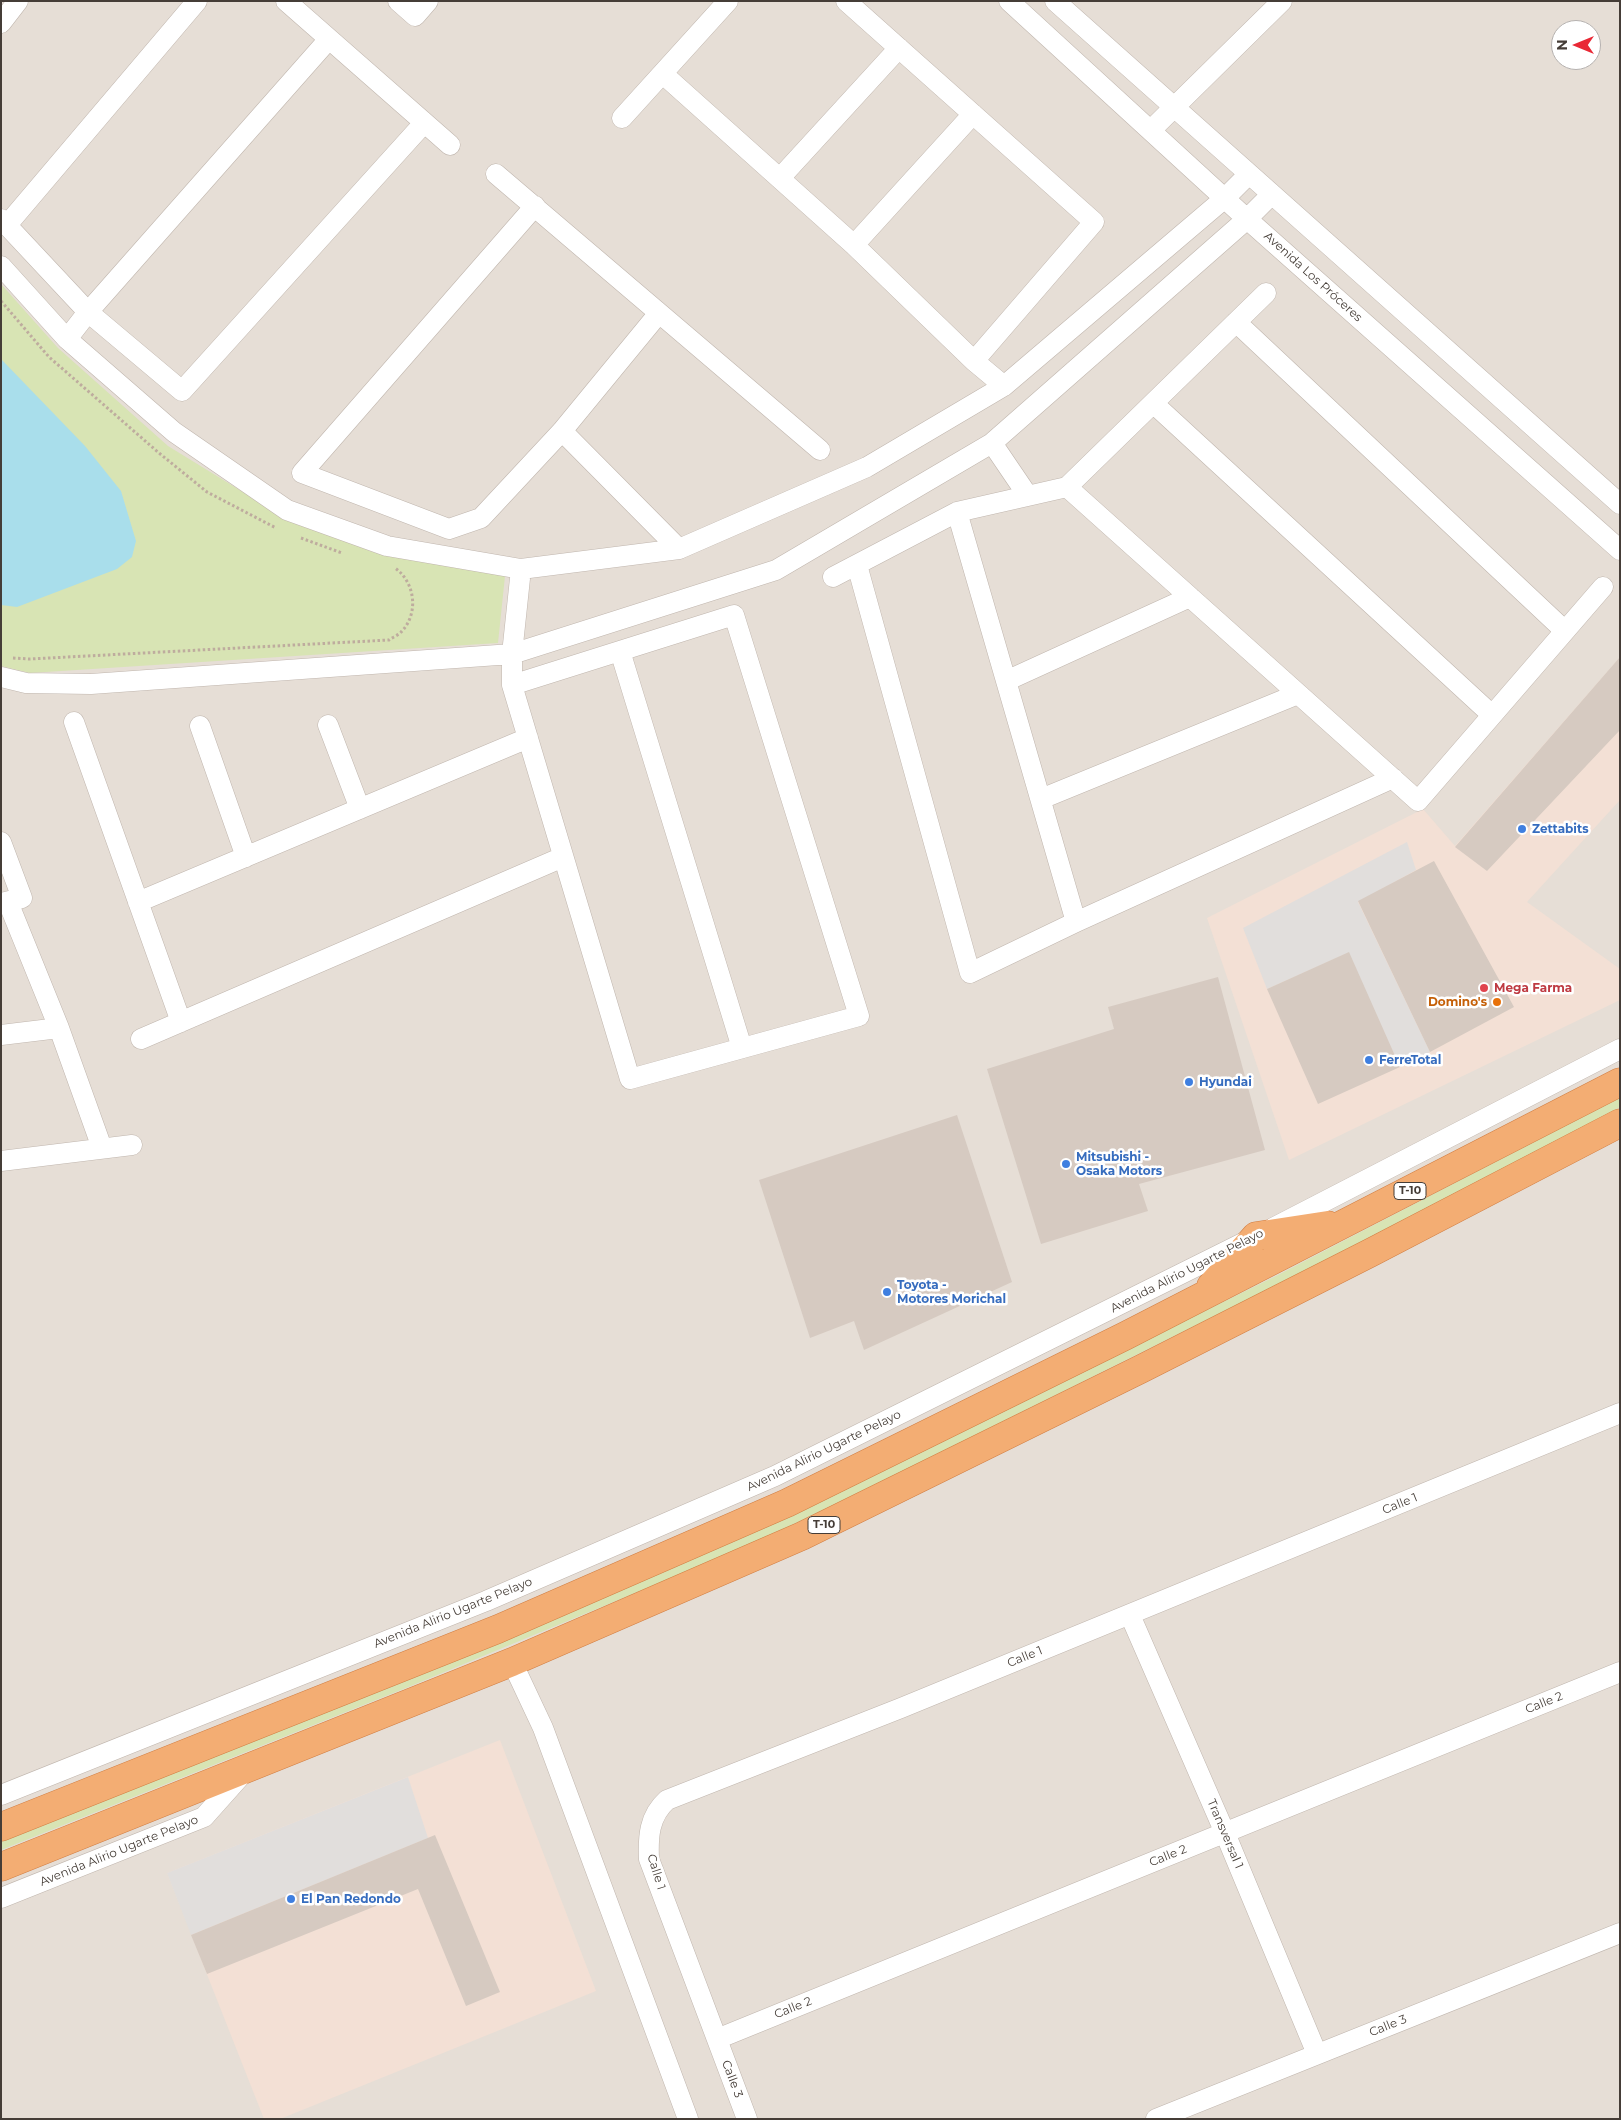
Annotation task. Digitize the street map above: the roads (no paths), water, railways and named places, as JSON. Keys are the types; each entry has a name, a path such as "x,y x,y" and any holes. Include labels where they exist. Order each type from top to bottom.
{"highway":[{"name":"T-10","path":"1,1827 498,1628 787,1503 1353,1221 1620,1082"},
{"name":"Avenida Alirio Ugarte Pelayo","path":"1,1867 512,1662 820,1527 1167,1356 1620,1124"},
{"path":"1200,1298 1256,1236 1353,1221"}],"street":[{"path":"1,23 18,1"},
{"path":"197,1 4,222 88,312 182,391 424,123"},
{"path":"286,1 450,145"},
{"path":"398,1 415,16 428,1"},
{"path":"622,118 728,1"},
{"path":"846,1 1094,222 974,361"},
{"name":"Avenida Los Próceres","path":"1009,1 1247,219 1620,550"},
{"path":"1055,1 1248,175 1620,504"},
{"path":"1151,130 1282,1"},
{"path":"67,339 88,312 329,39"},
{"path":"780,178 899,48"},
{"path":"663,74 854,245 974,361 1004,386"},
{"path":"854,245 973,114"},
{"path":"496,174 820,450"},
{"path":"1,266 67,339 174,432 287,510 387,546 521,569 679,549 867,467 1004,386 1225,198 1248,175"},
{"path":"1,677 26,683 91,684 512,654 776,570 992,443 1272,195"},
{"path":"535,206 302,473 449,528 481,518 562,430 659,312"},
{"path":"833,577 958,512 1067,487 1266,293"},
{"path":"1236,322 1565,630"},
{"path":"1153,403 1492,715"},
{"path":"562,430 679,549"},
{"path":"992,443 1028,496"},
{"path":"1067,487 1418,801 1602,587"},
{"path":"958,512 1076,922"},
{"path":"857,565 970,973 1076,922 1393,778"},
{"path":"512,685 734,615 859,1016 630,1079 512,685 512,654 521,569"},
{"path":"1006,682 1190,598"},
{"path":"620,651 742,1048"},
{"path":"1040,799 1298,694"},
{"path":"74,722 181,1022"},
{"path":"328,725 360,809"},
{"path":"200,726 246,857"},
{"path":"138,902 528,738"},
{"path":"1,842 22,898 5,902 59,1028 102,1148"},
{"path":"141,1039 564,857"},
{"path":"1,1035 59,1028"},
{"name":"Avenida Alirio Ugarte Pelayo","path":"1,1795 486,1601 775,1476 1256,1236 1620,1049"},
{"path":"1,1160 132,1144"},
{"name":"Calle 1","path":"717,2039 650,1859 650,1832 653,1819 660,1806 667,1800 1130,1615 1620,1413"},
{"name":"Transversal 1","path":"1130,1615 1225,1833 1317,2054"},
{"path":"512,1662 543,1728 688,2119"},
{"name":"Calle 2","path":"717,2039 1620,1672"},
{"name":"Avenida Alirio Ugarte Pelayo","path":"1,1898 204,1817 247,1769"},
{"name":"Calle 3","path":"1156,2119 1620,1933"},
{"name":"Calle 3","path":"717,2039 747,2119"}],"water":[{"path":"1,359 85,446 121,491 136,541 132,557 117,569 17,607 1,605"}],"place":[{"name":"Zettabits","path":"1522,829"},
{"name":"Mega Farma","path":"1484,988"},
{"name":"Domino's","path":"1497,1002"},
{"name":"FerreTotal","path":"1369,1060"},
{"name":"Hyundai","path":"1189,1082"},
{"name":"Mitsubishi - Osaka Motors","path":"1066,1164"},
{"name":"Toyota - Motores Morichal","path":"887,1292"},
{"name":"El Pan Redondo","path":"291,1899"}]}
